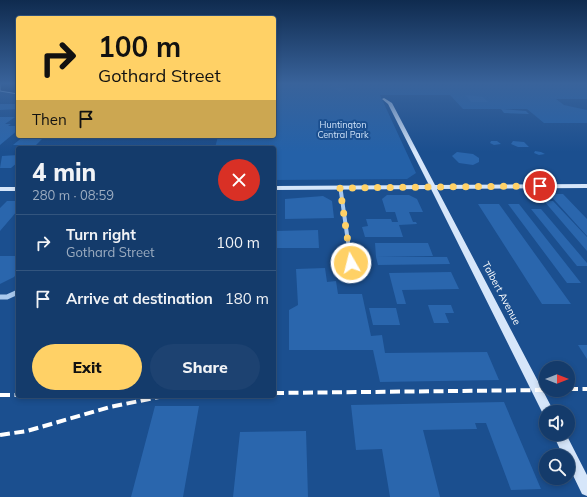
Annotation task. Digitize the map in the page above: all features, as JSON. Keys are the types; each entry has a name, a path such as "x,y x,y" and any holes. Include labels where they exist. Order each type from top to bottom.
{"street":[{"name":"Talbert Avenue","path":"392,106 544,405"},
{"path":"276,188 587,186"},
{"path":"340,188 351,263"},
{"path":"0,189 16,189"},
{"path":"0,297 16,293"},
{"path":"563,441 587,489"}],"green space":[{"name":"Huntington Central Park","path":"276,106 385,106 416,173 407,179 276,180 276,146 216,146 218,138 276,138"},
{"name":"Huntington Central Park","path":"460,106 569,106 587,110 587,123 544,123 527,109 463,109"}],"building":[{"path":"0,106 16,106 16,109 0,110"},
{"path":"501,109 526,111 529,114 504,113"},
{"path":"0,117 15,117 5,124 11,124 8,126 16,126 16,132 0,145"},
{"path":"22,138 43,138 35,146 13,145"},
{"path":"491,141 497,141 501,144 494,145 490,143"},
{"path":"513,141 524,142 529,147 518,147 511,144"},
{"path":"535,151 545,154 539,155 534,153"},
{"path":"457,152 473,154 479,158 479,162 473,165 459,163 452,156"},
{"path":"16,155 16,164 11,168 0,168 2,156"},
{"path":"549,194 563,194 587,219 587,236"},
{"path":"387,195 409,195 417,199 423,212 409,212 413,222 416,222 417,224 399,225 403,237 365,237 362,227 368,226 366,219 391,219 392,222 398,222 395,212 386,212 382,199"},
{"path":"323,196 332,201 334,218 285,219 285,199"},
{"path":"7,201 16,201 16,212 0,231 0,208"},
{"path":"544,201 553,201 587,237 587,251"},
{"path":"478,204 499,204 571,304 542,304"},
{"path":"508,204 519,204 581,283 567,283"},
{"path":"531,209 541,209 587,263 587,266 577,266"},
{"path":"318,230 319,248 277,248 276,231"},
{"path":"375,243 428,243 433,256 376,257"},
{"path":"0,256 16,256 16,274 0,284"},
{"path":"376,257 447,257 450,264 378,265"},
{"path":"325,268 327,282 336,281 338,294 362,294 371,336 382,335 385,353 487,352 499,380 380,382 373,350 289,350 289,310 298,305 296,269"},
{"path":"451,272 459,289 402,290 406,304 397,304 389,273"},
{"path":"428,305 451,305 454,313 445,313 449,323 434,323"},
{"path":"369,308 396,308 400,325 373,325"},
{"path":"578,345 587,345 587,359"},
{"path":"504,402 541,489 511,490 486,423 475,423 477,429 423,430 440,497 390,497 382,449 356,450 351,405"},
{"path":"155,406 199,406 183,497 131,497"},
{"path":"306,431 308,497 233,497 240,432"}],"railway":[{"path":"575,389 587,389"},
{"path":"276,393 539,390"},
{"path":"0,395 16,395"},
{"path":"0,435 27,431 110,407 154,398"}],"route":[{"path":"351,263 340,188 540,186"}]}
